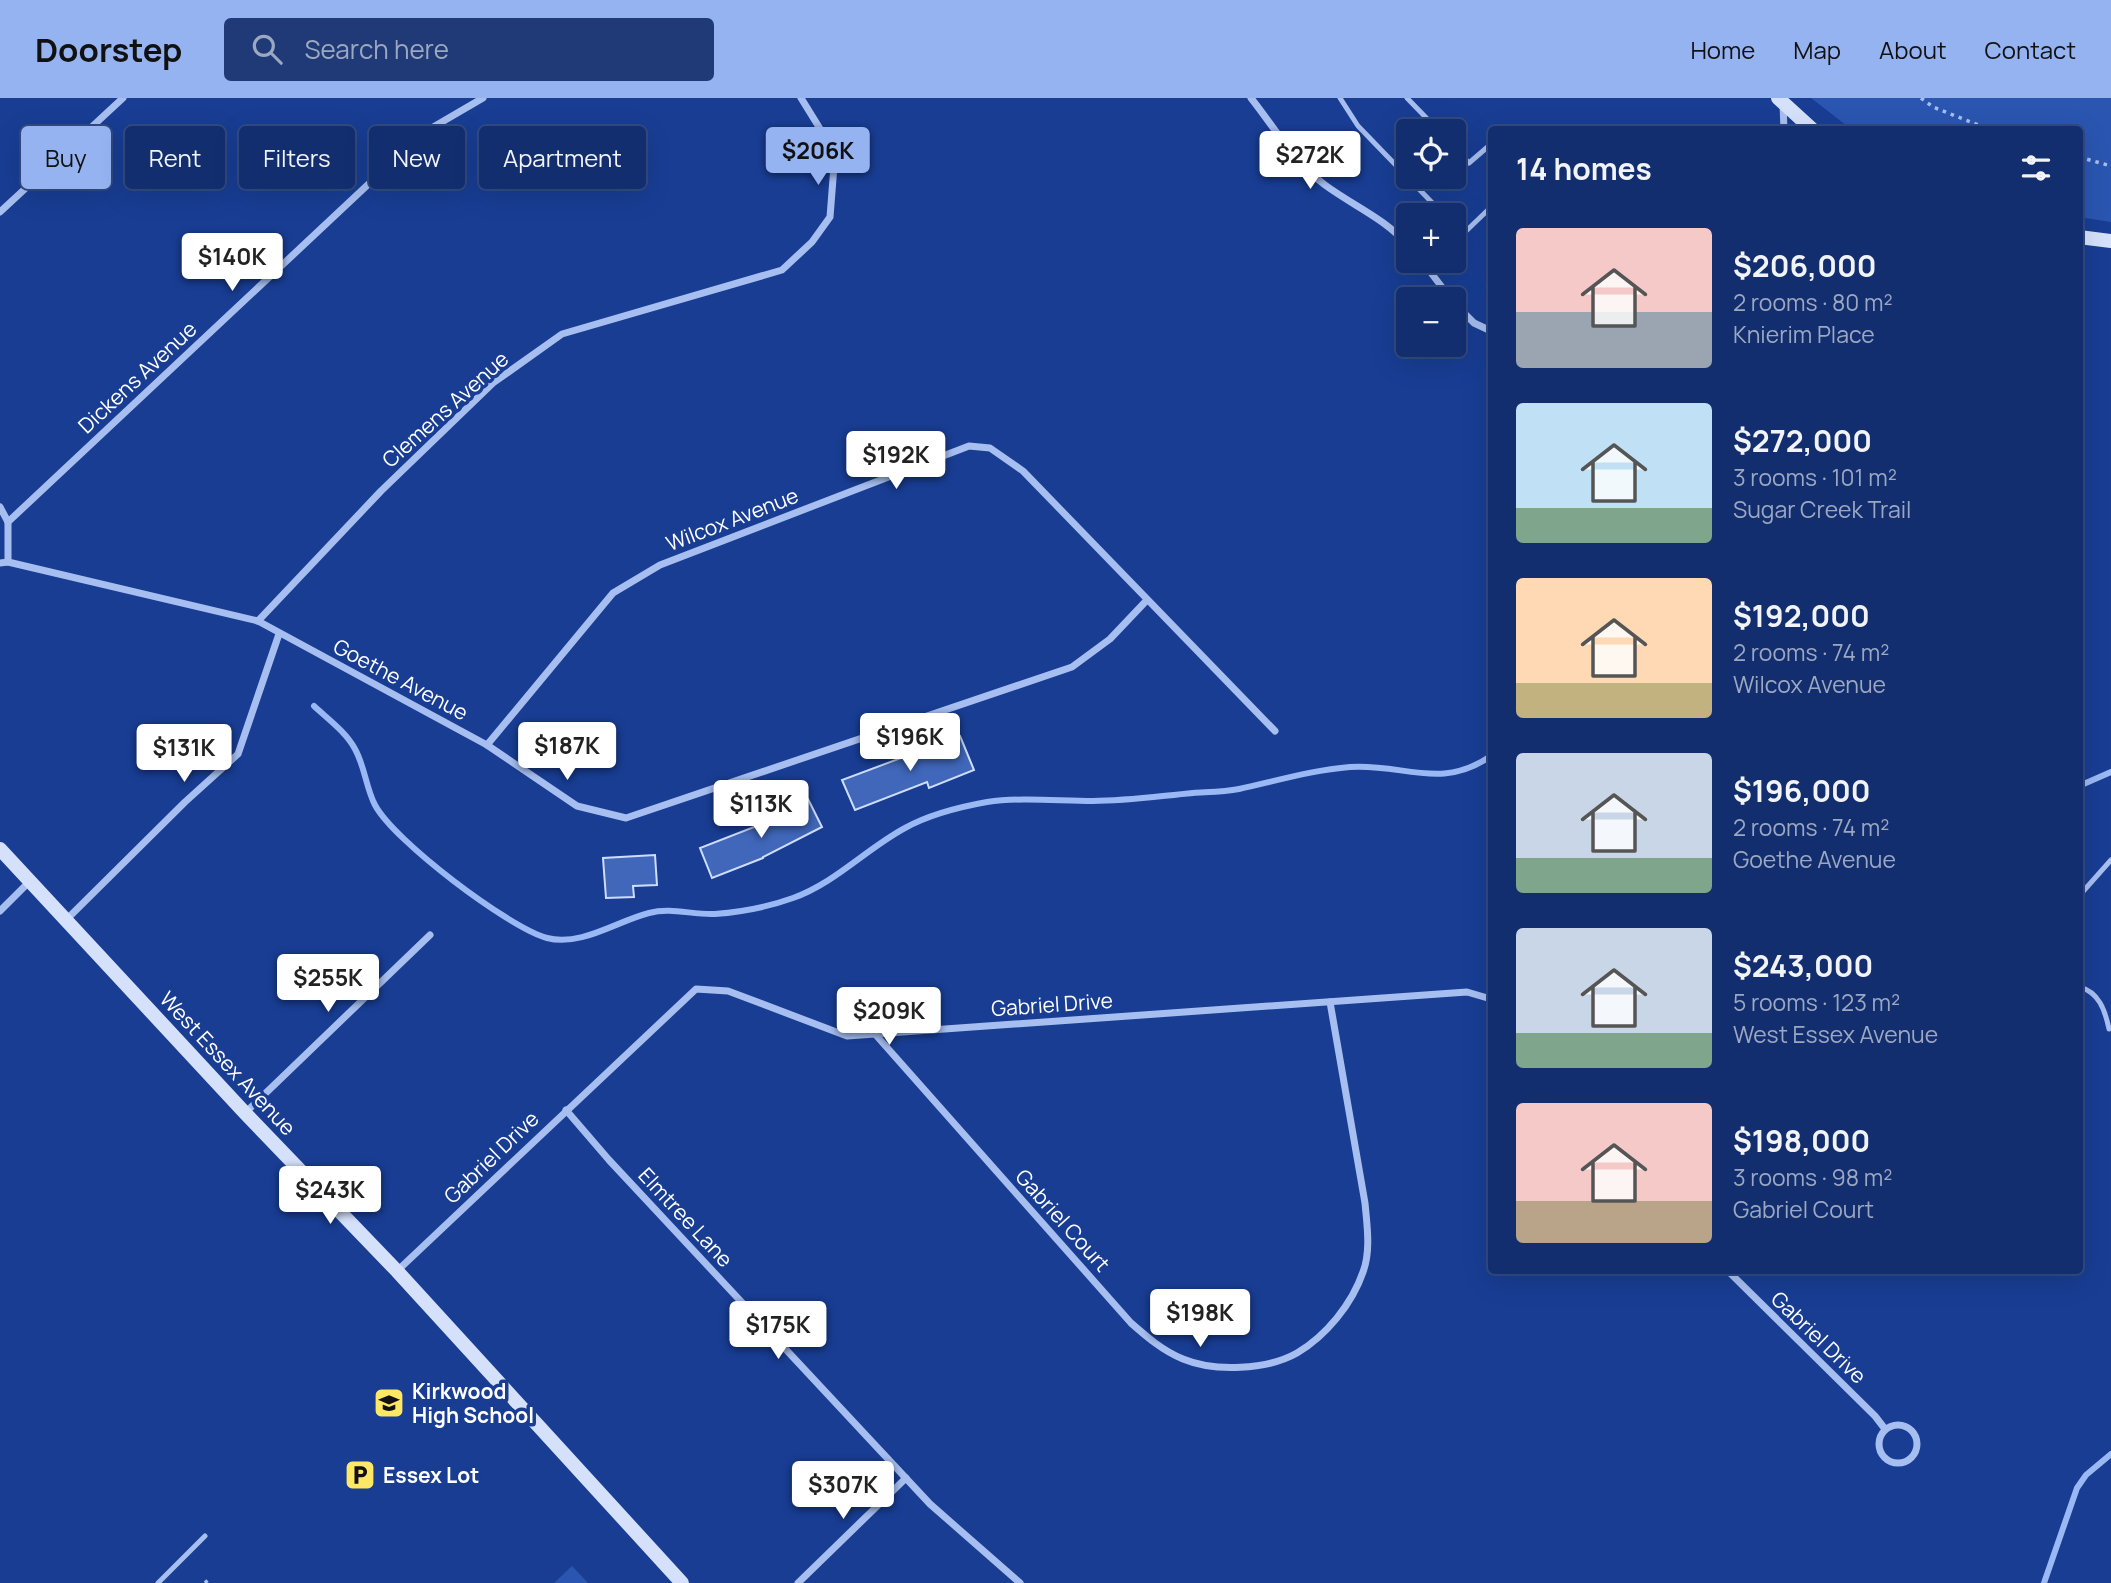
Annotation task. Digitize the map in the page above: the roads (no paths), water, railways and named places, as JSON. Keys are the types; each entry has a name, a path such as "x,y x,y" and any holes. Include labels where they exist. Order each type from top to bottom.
{"street":[{"path":"0,212 123,98"},
{"name":"Dickens Avenue","path":"8,522 423,133 483,98"},
{"name":"Clemens Avenue","path":"258,621 381,491 493,383 562,334 782,270 813,242 830,217 835,153 801,98"},
{"path":"1251,98 1306,169 1324,185 1366,209 1396,233"},
{"path":"1781,100 1784,126"},
{"path":"1781,100 1809,126"},
{"path":"2083,238 2111,241"},
{"path":"1431,273 1442,287"},
{"path":"1466,314 1475,323 1488,330"},
{"name":"Wilcox Avenue","path":"487,745 613,593 660,565 969,446 990,448 1023,471 1275,732"},
{"path":"0,507 8,522 4,562"},
{"name":"Goethe Avenue","path":"4,562 258,621 487,745 577,806 626,818 1072,667 1110,639 1147,600"},
{"path":"66,920 185,802 238,754 279,634"},
{"name":"West Essex Avenue","path":"0,849 245,1113 397,1271 682,1583"},
{"path":"0,911 30,881"},
{"path":"245,1113 430,935"},
{"name":"Gabriel Drive","path":"397,1271 696,989 728,991 847,1036 1466,992 1488,998"},
{"name":"Gabriel Court","path":"875,1034 1130,1323 1155,1344 1184,1360 1222,1369 1261,1365 1296,1354 1327,1330 1348,1302 1364,1270 1368,1237 1365,1203 1330,1002"},
{"name":"Elmtree Lane","path":"566,1110 609,1160 906,1478 930,1503 1020,1583"},
{"name":"Gabriel Drive","path":"1731,1274 1885,1429"},
{"path":"1897,1424 1911,1429 1916,1438 1916,1451 1909,1460 1894,1463 1881,1454 1878,1443 1885,1429 1897,1424"},
{"path":"798,1583 906,1478"}],"lane":[{"path":"1340,98 1357,126 1432,203"},
{"path":"1407,98 1427,119"},
{"path":"1466,160 1469,163 1488,147"},
{"path":"1466,231 1488,210"},
{"path":"2083,892 2111,860"},
{"path":"2083,989 2095,994 2109,1029"},
{"path":"158,1583 205,1536"}],"waterway":[{"path":"314,706 347,737 361,763 375,805 404,839 454,881 506,918 529,931 560,940 586,936 657,911 715,914 754,909 784,901 823,884 891,836 915,823 976,804 1013,800 1118,800 1228,791 1308,773 1350,767 1438,774 1455,772 1488,758"},
{"path":"2083,784 2111,772"},
{"path":"2044,1583 2077,1488 2086,1475 2111,1454"}],"place":[{"name":"Kirkwood High School","path":"389,1403"},
{"name":"Essex Lot","path":"360,1475"}]}
